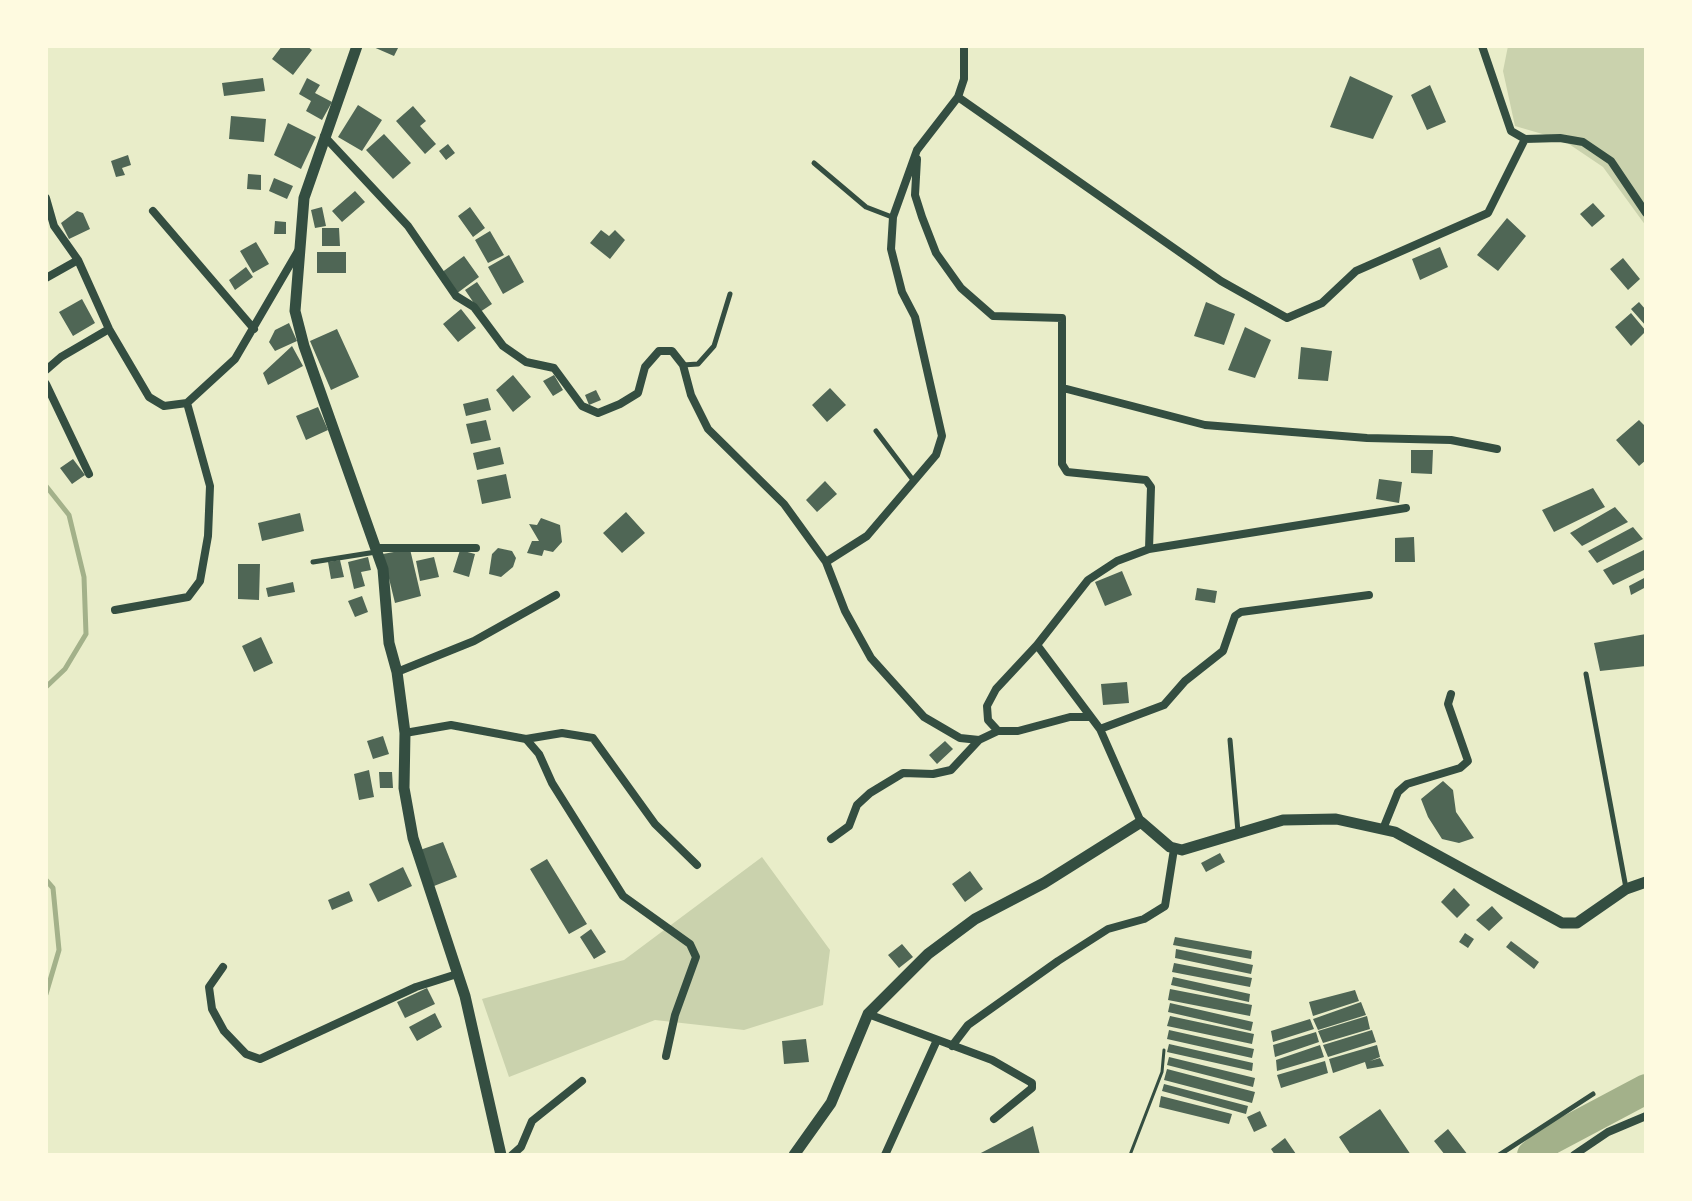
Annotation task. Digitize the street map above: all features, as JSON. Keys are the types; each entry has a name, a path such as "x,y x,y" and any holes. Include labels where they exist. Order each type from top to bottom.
{"street":[{"path":"357,46 304,198 295,311 304,346 383,569 389,643 397,672 405,733 404,788 413,838 469,1010 501,1155"},
{"path":"826,562 867,536 936,455 942,436 915,317 902,292 891,249 893,217 917,150 958,97 964,79 964,46"},
{"path":"1482,46 1511,131 1525,139 1560,138 1583,142 1611,161 1646,213"},
{"path":"958,97 1221,281 1287,318 1322,303 1356,271 1488,213 1525,139"},
{"path":"324,136 408,226 456,296 474,307 503,346 526,362 554,368 582,406 598,413 638,393 645,367 659,351 672,351 683,365 691,395 708,429 784,504 826,562 845,611 871,658 924,717 960,738 979,740"},
{"path":"917,150 915,195 936,253 961,288 993,316 1062,318 1062,464 1067,472 1146,480 1151,487 1149,549"},
{"path":"46,198 54,226 78,260 109,329 149,397 164,406 187,403 235,359 298,250"},
{"path":"153,211 254,329"},
{"path":"46,278 78,260"},
{"path":"46,370 61,357 109,329"},
{"path":"46,384 89,474"},
{"path":"1063,388 1205,425 1367,438 1451,440 1497,449"},
{"path":"115,610 188,597 200,581 208,536 210,486 187,403"},
{"path":"998,731 988,720 987,706 996,689 1037,645 1088,580 1117,561 1149,549 1406,508"},
{"path":"377,550 476,548"},
{"path":"397,672 474,641 556,595"},
{"path":"1100,729 1164,705 1185,681 1223,651 1235,616 1241,612 1369,595"},
{"path":"1037,645 1100,729 1141,822 1174,849 1207,843 1283,820 1336,819 1395,832 1562,923 1577,923 1590,917 1626,889 1646,882"},
{"path":"1383,829 1398,792 1407,784 1460,768 1468,761 1448,704 1451,694"},
{"path":"831,839 849,826 857,805 870,793 903,773 933,774 951,770 979,740 998,731 1018,731 1070,717 1088,717"},
{"path":"405,733 451,725 526,739 562,733 593,738 655,824 697,865"},
{"path":"526,739 539,754 552,783 623,896 690,944 696,957 675,1015 666,1056"},
{"path":"794,1155 831,1103 868,1014 928,954 975,919 1044,883 1141,822"},
{"path":"952,1046 968,1025 1058,961 1108,929 1144,919 1165,906 1174,849"},
{"path":"223,967 209,987 212,1009 224,1031 246,1054 260,1059 416,987 457,974"},
{"path":"868,1014 992,1060 1032,1083 1032,1088 994,1119"},
{"path":"885,1155 937,1040"},
{"path":"512,1155 521,1147 532,1121 582,1081"},
{"path":"1574,1155 1608,1132 1646,1116"}],"lane":[{"path":"814,163 866,207 893,217"},
{"path":"683,365 698,364 714,346 730,294"},
{"path":"876,431 913,480"},
{"path":"313,562 377,550"},
{"path":"1586,674 1626,889"},
{"path":"1230,740 1238,832"},
{"path":"1499,1155 1528,1133 1593,1094"}],"path":[{"path":"1130,1155 1162,1072 1164,1050"}],"green space":[{"path":"1508,46 1646,46 1646,226 1603,167 1563,140 1515,126 1503,71"},
{"path":"762,857 830,950 823,1005 744,1030 655,1020 509,1077 482,999 624,960"}],"building":[{"path":"282,46 307,46 312,50 293,75 272,59"},
{"path":"371,46 399,46 394,56"},
{"path":"1350,76 1393,96 1373,139 1330,127"},
{"path":"263,78 265,91 224,96 222,83"},
{"path":"307,78 320,85 315,93 332,102 322,120 306,111 311,101 299,94"},
{"path":"1430,85 1446,122 1427,130 1411,95"},
{"path":"358,105 382,120 362,151 338,137"},
{"path":"413,106 426,121 420,126 436,144 425,154 396,121"},
{"path":"231,116 266,119 264,142 229,139"},
{"path":"288,123 316,137 301,169 274,155"},
{"path":"384,134 411,163 393,179 366,150"},
{"path":"448,144 455,153 446,160 439,151"},
{"path":"128,155 131,165 122,168 125,175 116,177 111,161"},
{"path":"248,174 261,175 261,190 247,189"},
{"path":"274,178 293,186 287,199 269,191"},
{"path":"355,191 365,202 342,222 332,211"},
{"path":"1593,203 1605,216 1592,227 1580,214"},
{"path":"322,207 326,226 315,228 311,210"},
{"path":"470,207 485,228 473,237 458,216"},
{"path":"77,211 83,213 90,229 69,239 61,223"},
{"path":"1507,218 1526,236 1498,271 1477,255"},
{"path":"275,221 286,222 286,234 274,234"},
{"path":"322,228 339,228 340,246 322,246"},
{"path":"601,230 609,236 615,230 625,240 610,259 590,243"},
{"path":"490,231 504,255 488,263 475,240"},
{"path":"256,242 269,264 253,273 240,251"},
{"path":"1440,247 1448,267 1420,280 1412,259"},
{"path":"317,252 346,252 346,273 317,273"},
{"path":"509,255 524,282 503,294 488,267"},
{"path":"464,256 479,277 456,294 441,273"},
{"path":"1623,258 1640,279 1628,290 1610,269"},
{"path":"246,267 253,277 235,290 229,280"},
{"path":"477,282 492,304 480,312 465,290"},
{"path":"82,299 95,323 73,336 59,312"},
{"path":"1206,302 1235,314 1224,345 1194,336"},
{"path":"1639,302 1646,310 1646,326 1631,309"},
{"path":"461,309 476,328 458,342 443,324"},
{"path":"1631,313 1646,331 1631,346 1615,327"},
{"path":"289,323 297,341 275,351 269,342 275,330"},
{"path":"1245,327 1271,340 1255,378 1228,370"},
{"path":"337,329 359,377 331,390 310,341"},
{"path":"292,346 303,366 268,385 263,373"},
{"path":"1301,347 1332,351 1328,381 1298,379"},
{"path":"513,375 531,397 513,412 496,390"},
{"path":"554,375 563,390 553,396 543,381"},
{"path":"830,388 846,405 827,422 812,405"},
{"path":"596,390 601,400 589,405 585,395"},
{"path":"488,398 491,410 466,416 463,404"},
{"path":"318,407 328,430 306,440 296,416"},
{"path":"486,420 491,440 471,444 466,424"},
{"path":"1639,420 1646,427 1646,460 1639,466 1616,440"},
{"path":"500,447 504,464 477,470 473,453"},
{"path":"1411,450 1433,450 1432,474 1411,473"},
{"path":"73,459 85,475 72,484 60,468"},
{"path":"506,474 511,498 482,504 477,480"},
{"path":"1379,479 1402,482 1399,503 1376,499"},
{"path":"825,481 837,494 817,512 806,500"},
{"path":"1593,488 1605,507 1554,532 1542,510"},
{"path":"1615,507 1628,522 1582,546 1570,533"},
{"path":"626,512 645,533 622,553 603,533"},
{"path":"300,513 304,531 262,541 258,523"},
{"path":"541,518 560,525 562,542 553,552 544,550 542,556 527,553 532,541 539,541 529,524 537,525"},
{"path":"1633,527 1643,539 1597,563 1588,551"},
{"path":"1414,537 1415,562 1395,562 1395,538"},
{"path":"498,548 512,551 516,558 513,567 501,577 489,574 492,554"},
{"path":"410,549 421,596 395,603 383,554"},
{"path":"1646,549 1646,569 1613,585 1603,570"},
{"path":"460,550 475,554 469,577 453,572"},
{"path":"368,557 371,570 361,572 365,586 354,589 348,562"},
{"path":"434,557 439,577 420,581 416,561"},
{"path":"340,560 344,577 331,579 328,562"},
{"path":"238,564 260,564 259,600 238,599"},
{"path":"1122,571 1132,595 1105,606 1095,582"},
{"path":"1646,577 1646,587 1631,595 1629,586"},
{"path":"293,582 295,592 268,597 266,588"},
{"path":"1197,588 1217,591 1215,603 1195,600"},
{"path":"362,596 368,612 355,617 348,601"},
{"path":"1646,634 1646,666 1600,671 1594,643"},
{"path":"261,637 273,663 254,672 242,646"},
{"path":"1127,682 1129,703 1103,705 1101,684"},
{"path":"383,736 389,754 373,759 367,741"},
{"path":"945,741 953,749 937,764 929,755"},
{"path":"369,770 374,797 359,800 354,774"},
{"path":"379,772 392,772 393,788 380,788"},
{"path":"1443,781 1453,790 1456,812 1474,838 1459,843 1442,839 1428,817 1421,799"},
{"path":"443,842 457,877 434,886 420,850"},
{"path":"1220,853 1225,862 1206,872 1201,863"},
{"path":"547,859 587,924 569,934 530,869"},
{"path":"403,867 412,886 378,902 369,884"},
{"path":"970,871 983,889 965,902 952,884"},
{"path":"1454,888 1470,905 1457,918 1441,902"},
{"path":"349,891 353,901 332,910 328,900"},
{"path":"1492,906 1503,918 1489,931 1476,920"},
{"path":"591,929 606,952 594,959 580,937"},
{"path":"1465,933 1474,939 1468,948 1459,942"},
{"path":"1175,937 1252,951 1251,959 1173,945"},
{"path":"1511,941 1539,962 1534,969 1506,947"},
{"path":"902,944 913,957 899,968 888,955"},
{"path":"1176,949 1253,965 1251,974 1175,958"},
{"path":"1174,963 1252,978 1250,987 1172,972"},
{"path":"1173,977 1250,994 1249,1002 1171,985"},
{"path":"427,988 435,1004 405,1018 397,1002"},
{"path":"1170,989 1252,1005 1250,1016 1168,1000"},
{"path":"1355,990 1359,1001 1313,1016 1309,1002"},
{"path":"1361,1002 1366,1015 1318,1030 1313,1019"},
{"path":"1170,1003 1253,1022 1251,1031 1168,1012"},
{"path":"435,1013 442,1027 417,1041 409,1027"},
{"path":"1170,1016 1254,1034 1252,1044 1167,1026"},
{"path":"1367,1016 1370,1029 1323,1043 1318,1031"},
{"path":"1310,1019 1314,1029 1273,1042 1271,1031"},
{"path":"1169,1030 1254,1049 1252,1058 1167,1039"},
{"path":"1372,1030 1376,1042 1328,1057 1323,1045"},
{"path":"1316,1032 1319,1042 1275,1057 1273,1045"},
{"path":"806,1039 809,1062 784,1064 782,1041"},
{"path":"1169,1044 1253,1063 1252,1071 1167,1052"},
{"path":"1320,1045 1324,1057 1277,1071 1276,1060"},
{"path":"1377,1045 1380,1057 1370,1061 1380,1058 1384,1066 1367,1069 1365,1062 1333,1073 1329,1059"},
{"path":"1169,1057 1255,1078 1253,1087 1167,1065"},
{"path":"1325,1061 1328,1073 1281,1088 1277,1075"},
{"path":"1167,1069 1255,1092 1252,1103 1164,1080"},
{"path":"1164,1084 1248,1106 1246,1114 1162,1091"},
{"path":"1161,1096 1232,1114 1229,1124 1159,1107"},
{"path":"1380,1109 1411,1155 1351,1155 1339,1137"},
{"path":"1260,1111 1267,1126 1254,1132 1247,1117"},
{"path":"1033,1126 1040,1155 977,1155"},
{"path":"1448,1129 1468,1155 1445,1155 1434,1141"},
{"path":"1285,1138 1296,1154 1275,1155 1271,1149"}],"waterway":[{"path":"46,486 69,515 84,577 86,634 65,669 46,687"},
{"path":"46,880 53,888 59,950 46,994"},
{"path":"1532,1155 1550,1140 1646,1089"}]}
